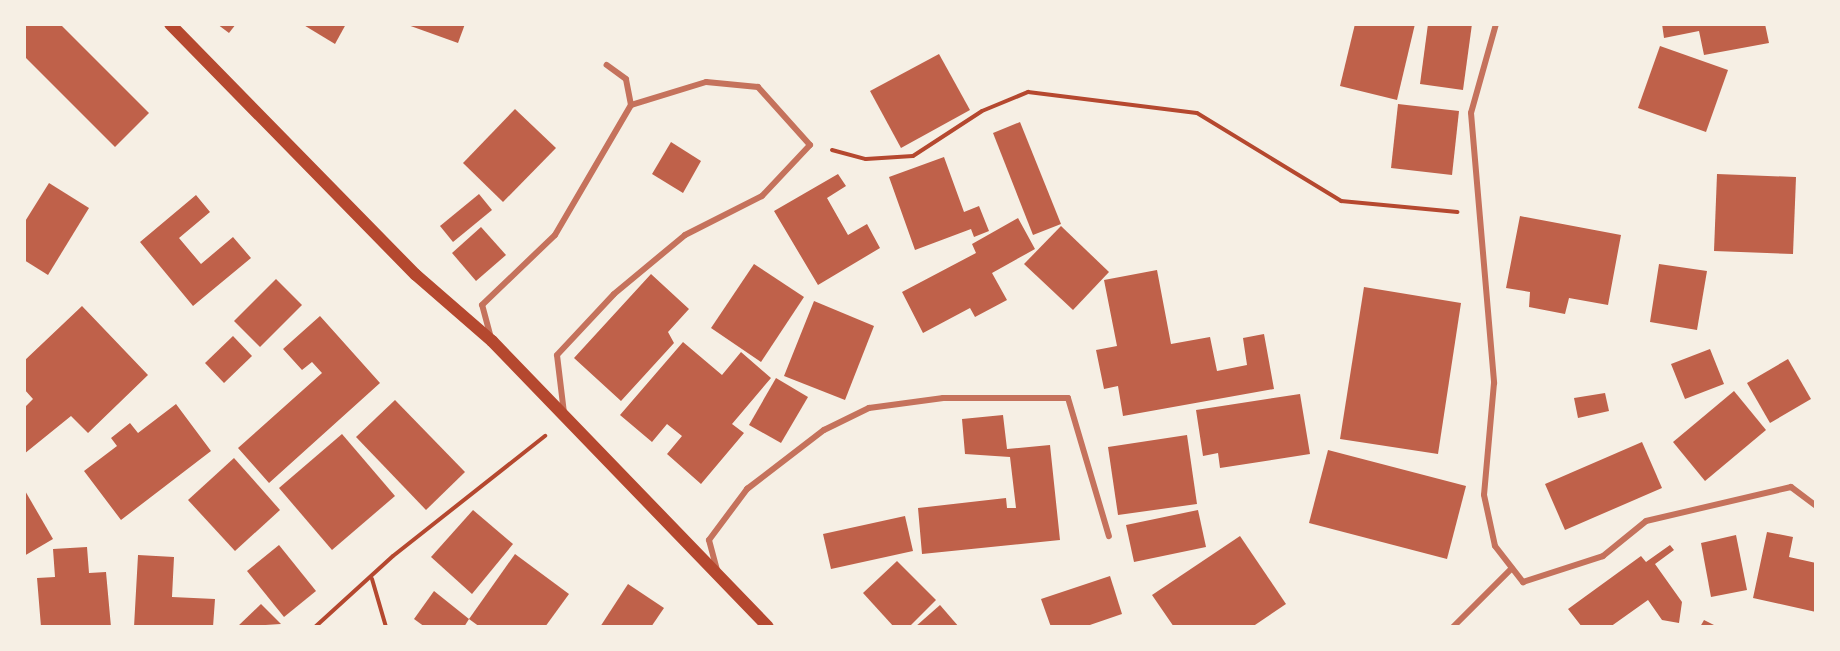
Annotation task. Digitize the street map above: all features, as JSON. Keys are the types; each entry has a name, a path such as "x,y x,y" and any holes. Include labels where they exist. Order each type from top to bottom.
{"main road":[{"path":"171,24 416,275 492,341 565,421 768,627"}],"street":[{"path":"1496,24 1472,113 1494,383 1484,495 1495,546 1523,582 1603,556 1646,521 1791,487 1816,506"},
{"path":"492,341 483,305 555,235 631,105 626,79 607,64"},
{"path":"565,421 557,355 614,294 668,250 762,196 810,145 758,87 706,82 631,105"},
{"path":"718,576 709,540 747,489 824,430 869,408 943,398 1068,398 1109,536"},
{"path":"1453,627 1512,568"}],"path":[{"path":"810,145 866,159 913,156 982,111 1028,92 1197,113 1341,201 1480,213"},
{"path":"315,627 371,578 565,421"},
{"path":"371,578 386,627"}],"building":[{"path":"24,24 60,24 149,113 115,147 24,56"},
{"path":"217,24 236,24 229,33"},
{"path":"302,24 346,24 335,44"},
{"path":"405,24 465,24 458,43"},
{"path":"1355,24 1415,24 1397,100 1340,86"},
{"path":"1428,24 1472,24 1463,90 1420,84"},
{"path":"1662,24 1765,24 1769,43 1704,55 1699,31 1664,38"},
{"path":"1660,46 1728,70 1706,132 1638,108"},
{"path":"939,54 970,110 901,148 870,91"},
{"path":"1398,104 1459,111 1452,175 1391,168"},
{"path":"515,109 556,148 503,202 463,163"},
{"path":"1020,122 1061,224 1033,235 993,133"},
{"path":"671,142 701,161 683,193 652,174"},
{"path":"944,157 964,212 979,206 989,231 974,237 971,229 915,250 889,177"},
{"path":"838,174 846,186 827,198 848,235 867,224 880,248 818,285 774,211"},
{"path":"1717,174 1796,177 1793,254 1714,251"},
{"path":"49,183 89,208 48,275 24,260 24,223"},
{"path":"479,194 492,210 453,242 440,226"},
{"path":"196,195 210,212 179,238 201,264 233,237 251,258 193,306 140,242"},
{"path":"1520,216 1621,235 1608,305 1569,298 1565,314 1529,307 1530,292 1506,288"},
{"path":"1018,218 1035,249 992,273 1007,300 975,317 970,308 923,333 902,292 976,253 972,244"},
{"path":"1061,226 1109,272 1073,310 1024,264"},
{"path":"481,227 506,255 476,281 452,253"},
{"path":"754,264 804,297 761,362 711,328"},
{"path":"1659,264 1707,271 1697,330 1650,322"},
{"path":"1157,270 1171,344 1210,337 1217,371 1247,365 1243,338 1264,334 1274,389 1123,416 1118,386 1104,389 1096,350 1117,346 1104,280"},
{"path":"651,274 689,309 668,332 674,343 621,401 574,358"},
{"path":"276,279 302,305 260,347 234,321"},
{"path":"1364,287 1461,303 1438,454 1340,439"},
{"path":"814,301 874,326 845,400 784,376"},
{"path":"82,306 148,375 88,433 71,416 24,454 24,408 33,399 24,389 24,361"},
{"path":"320,316 380,383 269,483 238,448 322,373 312,362 302,370 283,349"},
{"path":"233,336 252,356 224,383 205,363"},
{"path":"683,342 722,375 741,352 771,378 732,424 744,433 701,484 667,454 682,436 667,424 652,442 620,415"},
{"path":"1710,349 1724,384 1685,399 1671,364"},
{"path":"1788,359 1811,399 1770,423 1747,383"},
{"path":"776,378 808,397 781,443 749,425"},
{"path":"1734,391 1766,430 1705,481 1673,442"},
{"path":"1605,393 1609,411 1578,418 1574,398"},
{"path":"1300,394 1310,454 1220,468 1218,453 1203,456 1196,410"},
{"path":"395,400 465,472 426,510 356,437"},
{"path":"176,404 211,451 121,520 84,471 117,446 111,438 130,423 138,433"},
{"path":"1003,415 1007,449 1050,445 1060,540 922,554 918,508 1006,498 1007,508 1016,508 1010,457 965,454 962,419"},
{"path":"342,434 395,496 332,550 279,488"},
{"path":"1187,435 1197,504 1118,515 1108,447"},
{"path":"1642,442 1662,488 1565,530 1545,484"},
{"path":"1328,450 1466,486 1447,559 1309,523"},
{"path":"234,458 280,510 235,551 188,500"},
{"path":"24,489 53,539 24,556"},
{"path":"473,510 513,544 472,594 431,557"},
{"path":"1198,510 1206,547 1134,562 1126,525"},
{"path":"905,516 913,551 831,569 823,534"},
{"path":"1767,532 1793,537 1789,557 1816,563 1816,612 1753,598"},
{"path":"1736,535 1747,590 1711,597 1701,543"},
{"path":"1240,536 1286,604 1252,627 1174,627 1152,595"},
{"path":"279,545 316,591 284,617 247,571"},
{"path":"1670,545 1674,550 1655,564 1682,602 1679,623 1662,620 1648,600 1610,627 1582,627 1568,609 1641,556 1646,562"},
{"path":"87,547 89,573 106,572 111,627 41,627 37,578 55,577 53,549"},
{"path":"515,554 569,594 545,627 480,627 469,619"},
{"path":"138,555 174,557 172,597 215,599 213,627 134,627"},
{"path":"897,561 936,600 909,627 894,627 863,593"},
{"path":"1110,576 1122,614 1084,627 1051,627 1041,599"},
{"path":"628,584 664,608 651,627 600,627"},
{"path":"434,591 469,619 464,627 425,627 414,619"},
{"path":"261,604 281,624 237,627"},
{"path":"940,605 959,627 915,627"},
{"path":"1704,620 1718,627 1700,627"}]}
